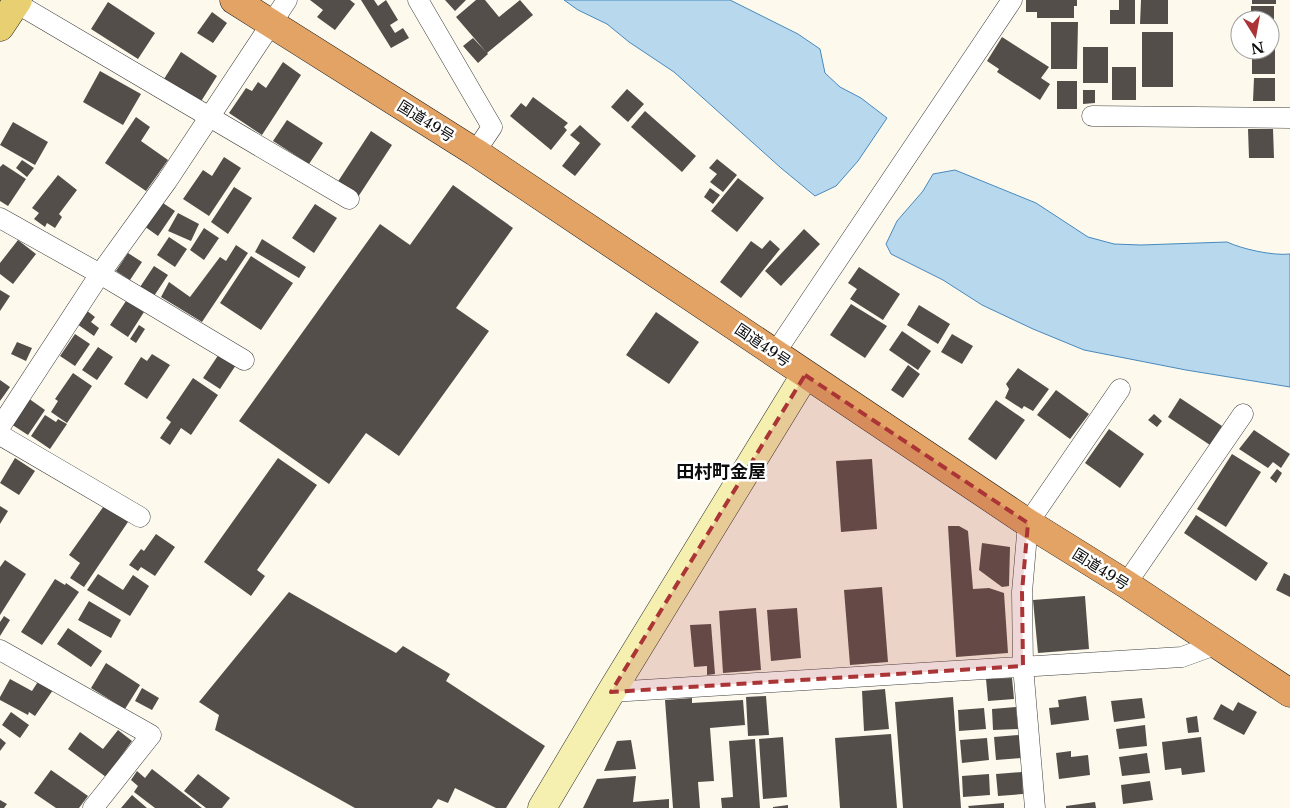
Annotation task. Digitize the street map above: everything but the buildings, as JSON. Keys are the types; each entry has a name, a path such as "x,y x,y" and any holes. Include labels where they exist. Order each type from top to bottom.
{"highway":[{"name":"国道49号","path":"234,0 475,152 1028,524 1126,584 1215,645 1290,693"}],"main road":[{"path":"0,27 17,2"}],"street":[{"path":"0,427 100,274 167,182 270,23 287,0"},
{"path":"418,0 492,127 475,152"},
{"path":"775,353 1012,0"},
{"path":"17,2 349,199"},
{"path":"1092,116 1290,118"},
{"path":"0,218 100,274 244,360"},
{"path":"542,808 805,374"},
{"path":"1035,808 1023,666 1022,592 1028,524 1120,389"},
{"path":"1126,584 1243,414"},
{"path":"0,435 140,517"},
{"path":"611,692 1182,657 1215,645"},
{"path":"0,650 151,735 94,808"}],"highlighted area":[{"path":"805,375 1028,523 1022,592 1023,666 611,692"}],"water":[{"path":"564,0 730,0 798,34 820,49 825,73 840,87 861,98 887,118 858,161 836,186 815,196 674,72 629,42 607,24 578,10"},
{"path":"955,170 1036,203 1088,237 1114,244 1227,242 1258,251 1290,254 1290,387 1186,370 1084,350 982,305 943,280 891,254 886,244 897,221 923,191 933,174"}],"district":[{"name":"田村町金屋","path":"721,472"}]}
